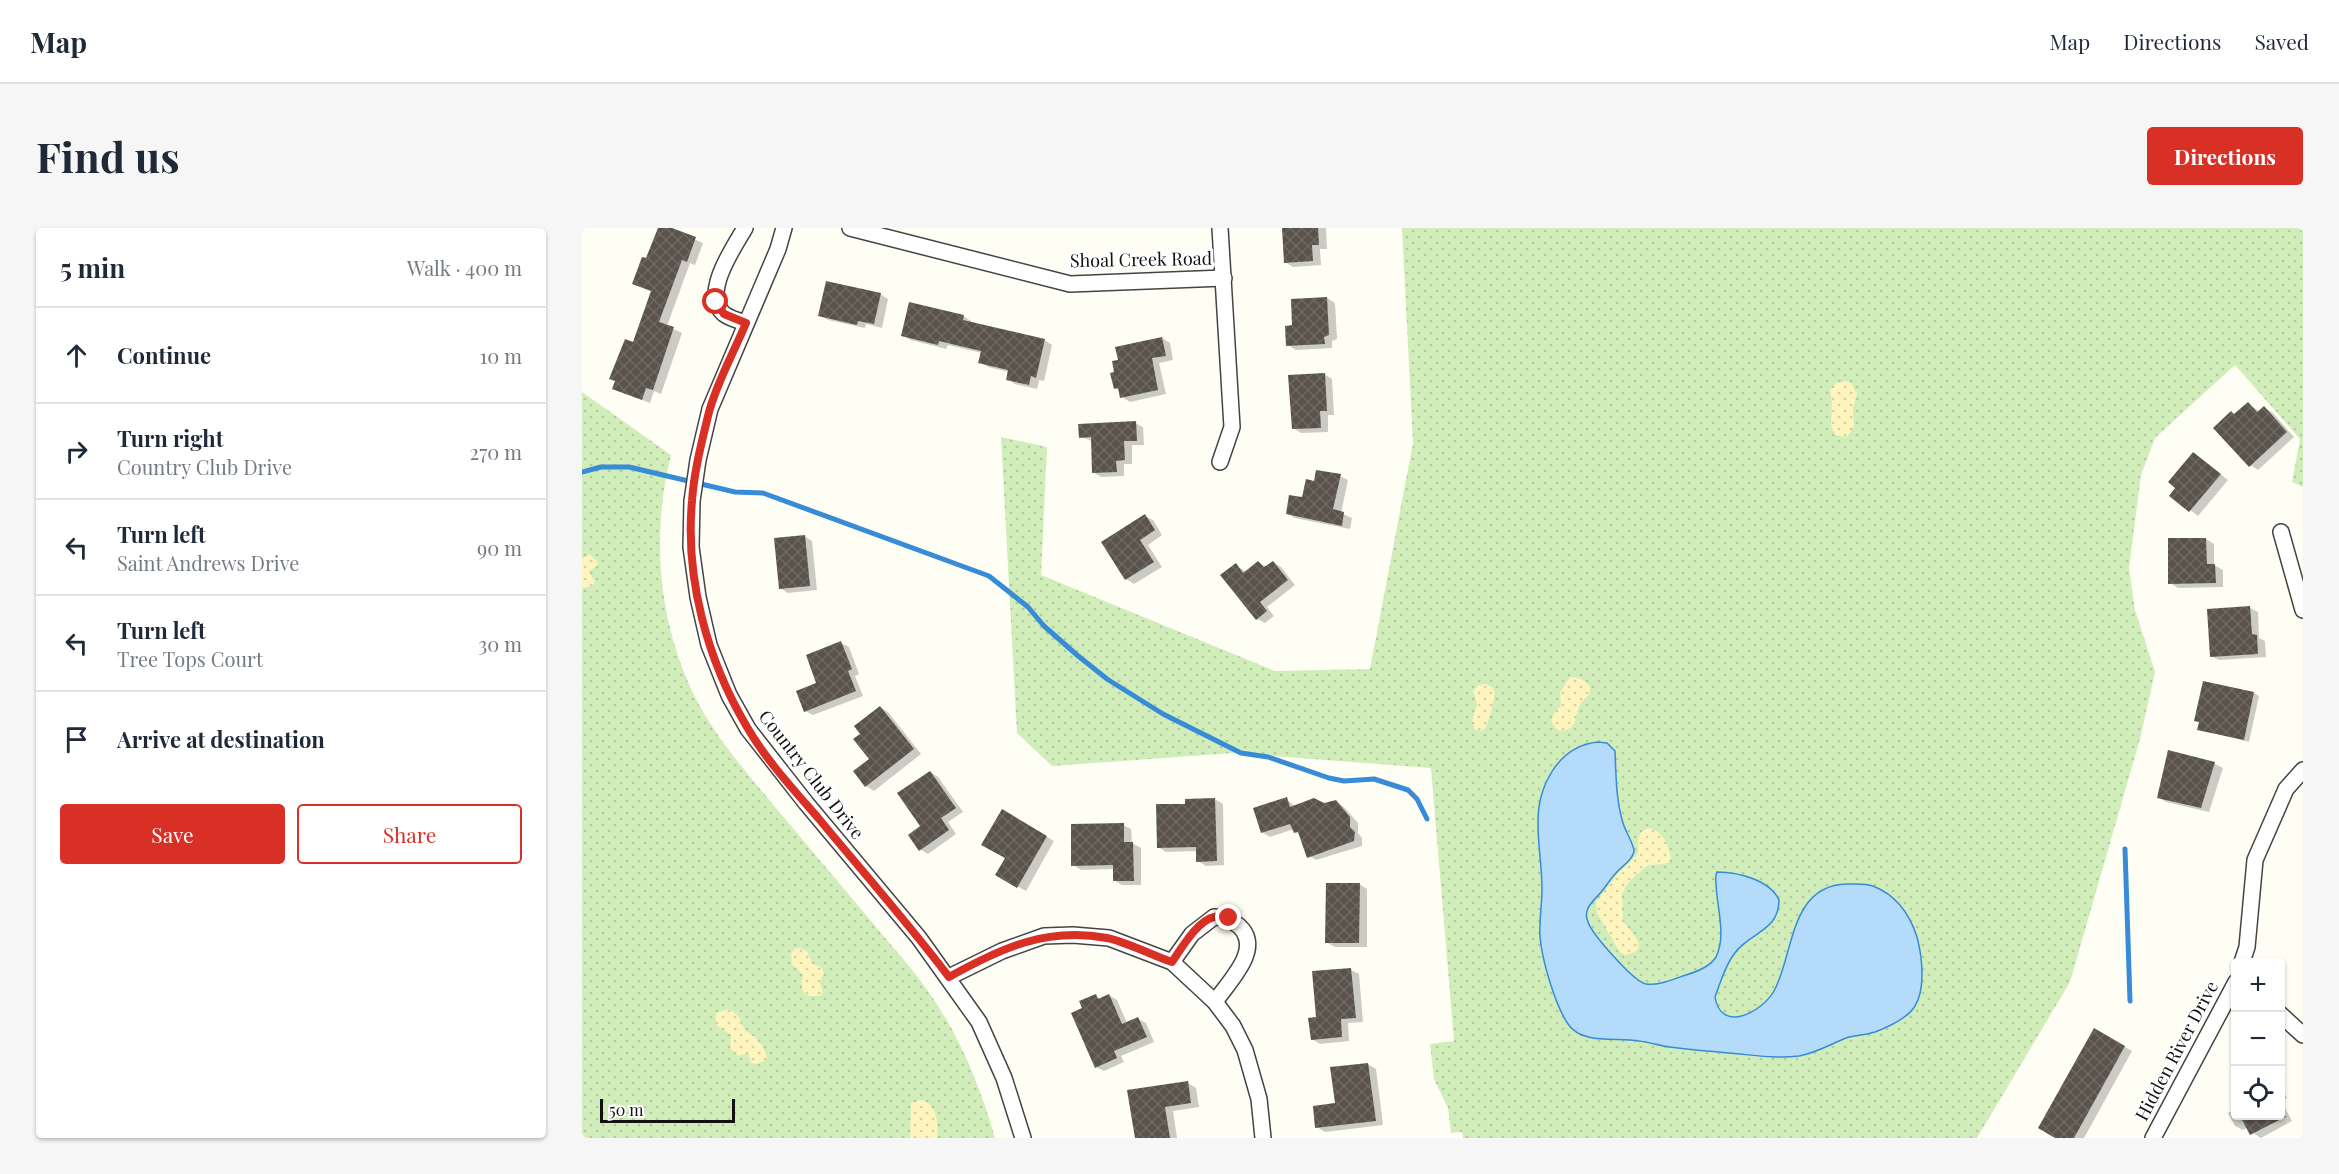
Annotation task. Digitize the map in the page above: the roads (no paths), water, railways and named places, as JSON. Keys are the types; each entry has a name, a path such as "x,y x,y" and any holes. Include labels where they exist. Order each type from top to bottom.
{"street":[{"path":"745,228 723,267 716,302 724,314 746,323"},
{"name":"Country Club Drive","path":"784,228 778,249 710,409 698,460 692,501 692,557 709,645 729,695 748,729 792,787 919,938 979,1022 1004,1078 1023,1138"},
{"name":"Shoal Creek Road","path":"850,228 1070,284 1224,278"},
{"path":"1220,228 1232,427 1220,462"},
{"path":"2281,532 2303,610"},
{"path":"2244,958 2247,947 2255,860 2286,789 2303,770"},
{"path":"1172,962 1192,934 1214,916 1229,918 1243,930 1249,943 1245,959 1215,1002"},
{"path":"949,977 1002,951 1044,936 1073,935 1109,938 1172,962 1215,1002 1233,1026 1245,1050 1259,1099 1263,1138"},
{"name":"Hidden River Drive","path":"2154,1138 2231,990"},
{"path":"2285,1019 2303,1035"}],"water":[{"path":"1598,742 1607,743 1615,751 1619,806 1634,852 1629,861 1614,875 1590,905 1587,917 1597,936 1632,975 1646,984 1656,984 1694,972 1710,964 1716,957 1721,938 1717,872 1752,878 1768,887 1779,900 1778,911 1774,919 1738,949 1732,957 1715,997 1719,1008 1725,1015 1742,1016 1761,1006 1774,991 1796,924 1814,896 1828,887 1867,884 1895,900 1906,914 1917,937 1922,981 1918,999 1912,1010 1886,1028 1849,1037 1812,1053 1790,1057 1692,1050 1639,1041 1591,1038 1574,1031 1558,1006 1541,947 1542,889 1538,833 1539,811 1546,784 1552,771 1561,760 1571,751"}],"waterway":[{"path":"582,472 601,467 629,467 735,492 763,493 989,576 1028,607 1044,626 1107,679 1163,714 1241,753 1268,757 1329,778 1344,781 1374,779 1408,790 1417,799 1427,819"},
{"path":"2125,849 2130,1001"}]}
